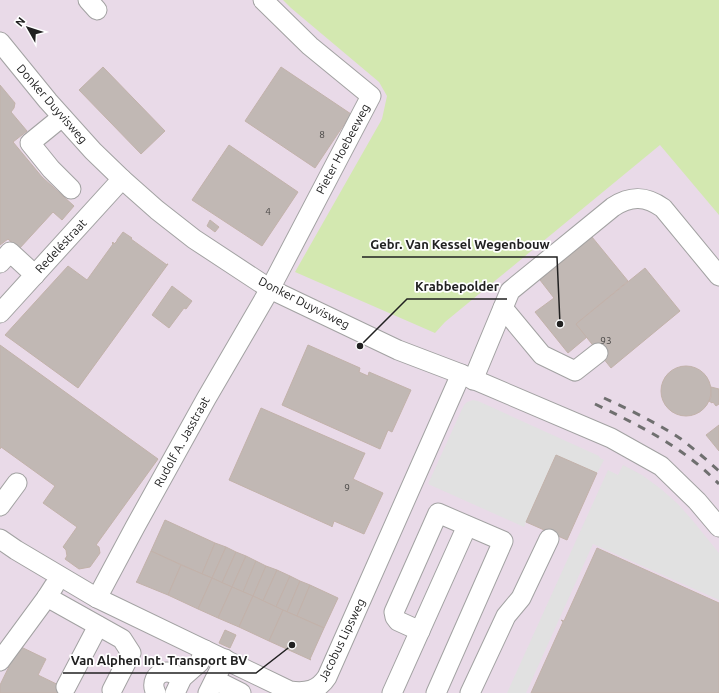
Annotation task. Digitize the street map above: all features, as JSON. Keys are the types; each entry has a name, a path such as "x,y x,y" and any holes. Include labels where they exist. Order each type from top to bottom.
{"street":[{"name":"Pieter Hoebeeweg","path":"263,0 310,46 371,96 270,288"},
{"name":"Donker Duyvisweg","path":"0,42 62,117 93,151 122,179 194,239 270,288 398,350 467,377 611,438 661,466 697,501 719,527"},
{"path":"62,117 30,143 51,169 71,189"},
{"name":"Redeléstraat","path":"0,313 122,179"},
{"name":"Jacobus Lipsweg","path":"0,538 16,550 97,598 290,691 305,693 312,691 318,688 327,677 467,377 503,308 510,291 613,206 620,202 634,199 649,200 663,208 719,276"},
{"path":"0,263 10,252 35,274"},
{"name":"Rudolf A. Jasstraat","path":"97,598 206,399 270,288"},
{"path":"503,308 542,355 575,371 598,353"},
{"path":"0,506 16,483"},
{"path":"420,631 398,621 394,612 438,513 503,541 436,693"},
{"path":"392,693 466,526"},
{"path":"470,693 506,616 521,598 549,538"},
{"path":"0,661 47,598 59,576"},
{"path":"47,598 122,639 131,654 112,690"},
{"path":"66,687 98,626"},
{"path":"156,693 153,684 157,676 161,673 171,673 178,686 199,663 205,650"},
{"path":"225,659 211,686 241,693"}],"shaded area":[{"path":"0,0 719,0 719,693 0,693"},
{"path":"473,400 599,456 604,460 597,473 556,455 524,527 428,484 464,405"},
{"path":"623,465 642,475 678,504 719,553 719,600 593,544 526,693 507,693 608,470 618,475"}],"green space":[{"path":"283,0 719,0 719,215 660,145 445,322 435,333 295,272 382,119 387,96 379,82"}],"building":[{"path":"103,67 165,131 141,154 79,90"},
{"path":"281,67 351,114 315,168 245,121"},
{"path":"0,85 15,103 11,112 27,131 13,142 42,177 74,206 62,220 53,212 19,249 8,239 0,245"},
{"path":"229,145 298,192 262,246 192,200"},
{"path":"210,220 219,227 215,232 207,226"},
{"path":"123,232 167,265 168,264 78,388 5,335 68,266 87,280 113,244 112,243 113,242 114,244 117,241"},
{"path":"592,237 628,281 576,324 587,337 568,353 535,312 554,298 540,280"},
{"path":"645,268 680,311 611,368 576,324"},
{"path":"172,286 192,301 186,309 184,308 169,328 152,315"},
{"path":"0,345 158,459 96,545 99,547 100,553 90,567 79,569 65,559 67,556 66,550 63,547 77,527 43,503 55,486 1,447 0,449"},
{"path":"308,345 360,368 359,372 368,376 369,372 411,390 392,432 388,430 380,449 282,405"},
{"path":"691,366 696,367 704,373 710,381 710,401 704,409 696,415 681,416 676,415 668,409 662,401 661,386 662,381 668,373 676,367"},
{"path":"711,387 719,389 719,404 716,406 713,402 712,403 709,401 711,397"},
{"path":"261,408 365,453 353,479 383,493 364,534 334,521 332,527 229,480"},
{"path":"719,425 719,451 706,435"},
{"path":"556,455 597,473 567,540 526,522"},
{"path":"165,520 215,543 202,574 151,551"},
{"path":"215,543 226,547 212,578 202,574"},
{"path":"226,547 236,552 222,583 212,578"},
{"path":"597,548 719,603 719,693 531,693 563,622 561,620 564,621"},
{"path":"151,551 181,565 168,595 136,582"},
{"path":"236,552 246,556 232,587 222,583"},
{"path":"246,556 256,561 243,592 232,587"},
{"path":"256,561 266,566 253,596 243,592"},
{"path":"181,565 212,578 198,609 168,595"},
{"path":"266,566 277,570 263,601 253,596"},
{"path":"277,570 290,576 276,607 263,601"},
{"path":"290,576 300,581 287,612 276,607"},
{"path":"212,578 232,587 218,618 198,609"},
{"path":"300,581 310,585 297,616 287,612"},
{"path":"310,585 338,598 324,628 297,616"},
{"path":"232,587 253,596 239,627 218,618"},
{"path":"253,596 283,610 269,641 239,627"},
{"path":"283,610 324,628 310,659 311,660 269,641"},
{"path":"225,630 236,635 230,648 219,643"},
{"path":"19,646 46,659 38,675 75,693 0,693 0,685"}],"railway":[{"path":"604,398 672,433 719,471"},
{"path":"595,404 661,438 691,459 719,484"}],"place":[{"name":"Gebr. Van Kessel Wegenbouw","path":"560,324"},
{"name":"Krabbepolder","path":"360,346"},
{"name":"Van Alphen Int. Transport BV","path":"292,645"}]}
